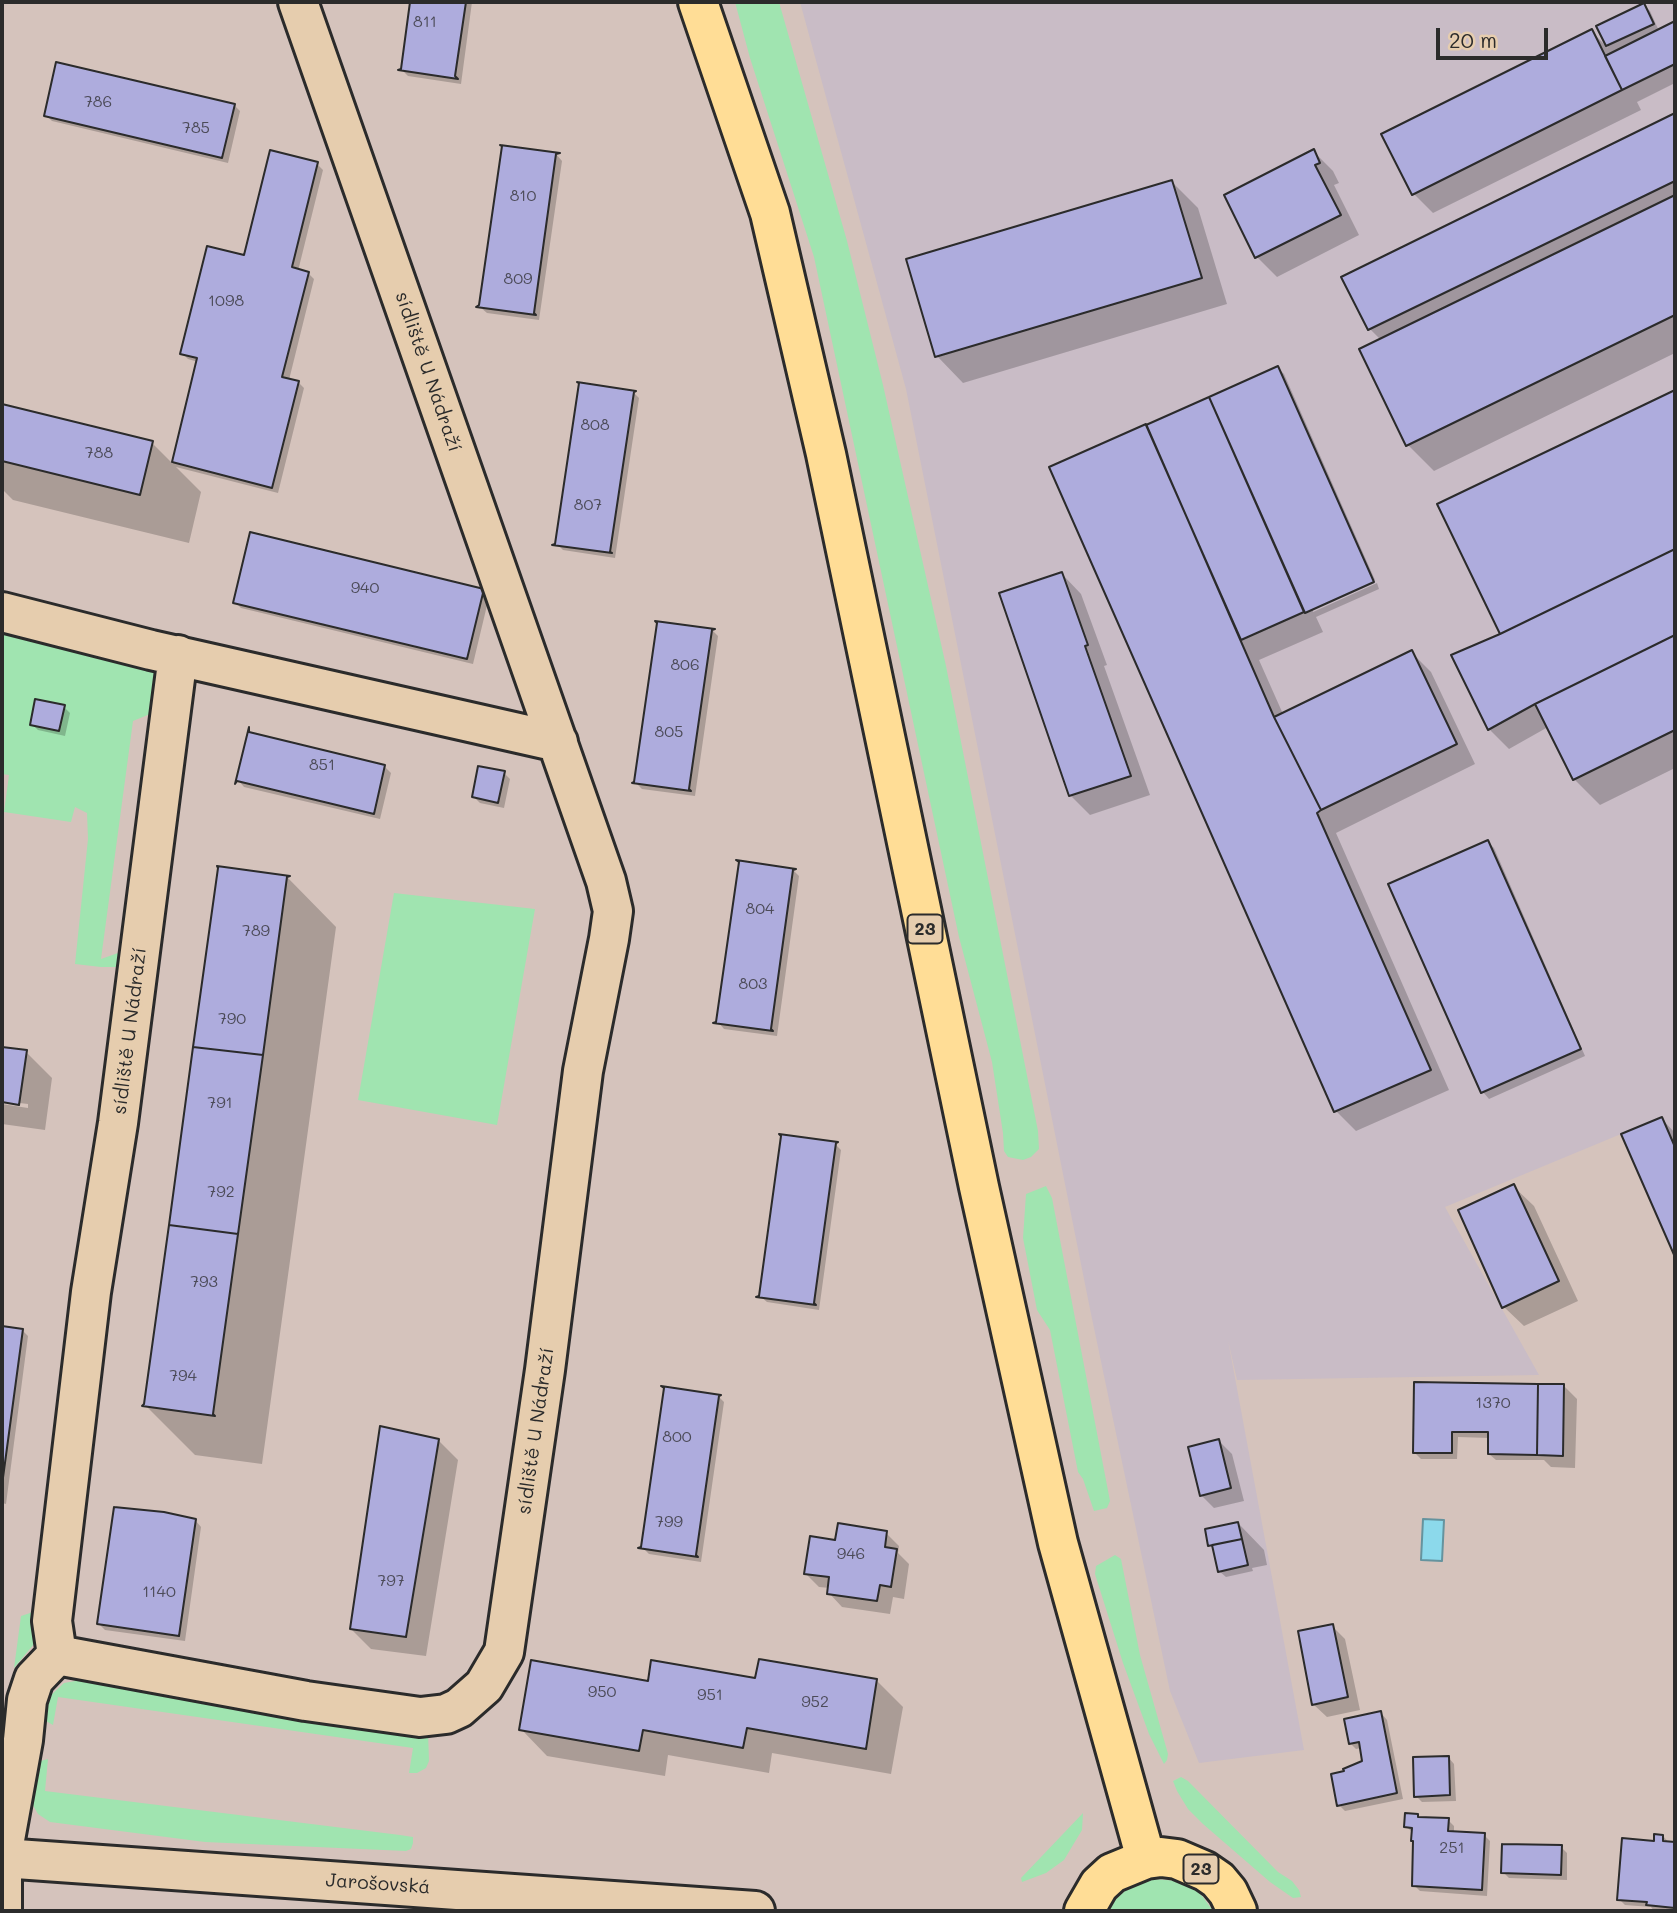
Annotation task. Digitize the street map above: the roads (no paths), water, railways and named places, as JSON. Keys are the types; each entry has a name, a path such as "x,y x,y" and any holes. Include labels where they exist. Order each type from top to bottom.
{"main road":[{"name":"23","path":"698,2 770,213 826,454 976,1173 1058,1543 1146,1859"},
{"name":"23","path":"1084,1911 1099,1885 1112,1873 1146,1859 1177,1859 1205,1871 1228,1892 1237,1911"}],"street":[{"name":"sídliště U Nádraží","path":"178,656 120,1109 91,1292 52,1621 57,1655 345,1707 420,1717 446,1714 474,1696 495,1670 504,1652 545,1370 583,1071 613,911 606,881 558,742 298,2"},
{"path":"2,612 178,656 558,742"},
{"path":"2,1857 23,1740 27,1700 34,1679 57,1655"},
{"name":"Jarošovská","path":"2,1857 357,1897 755,1911"},
{"path":"2,1876 2,1911"}],"water":[{"path":"1423,1519 1444,1520 1442,1561 1421,1560"}]}
